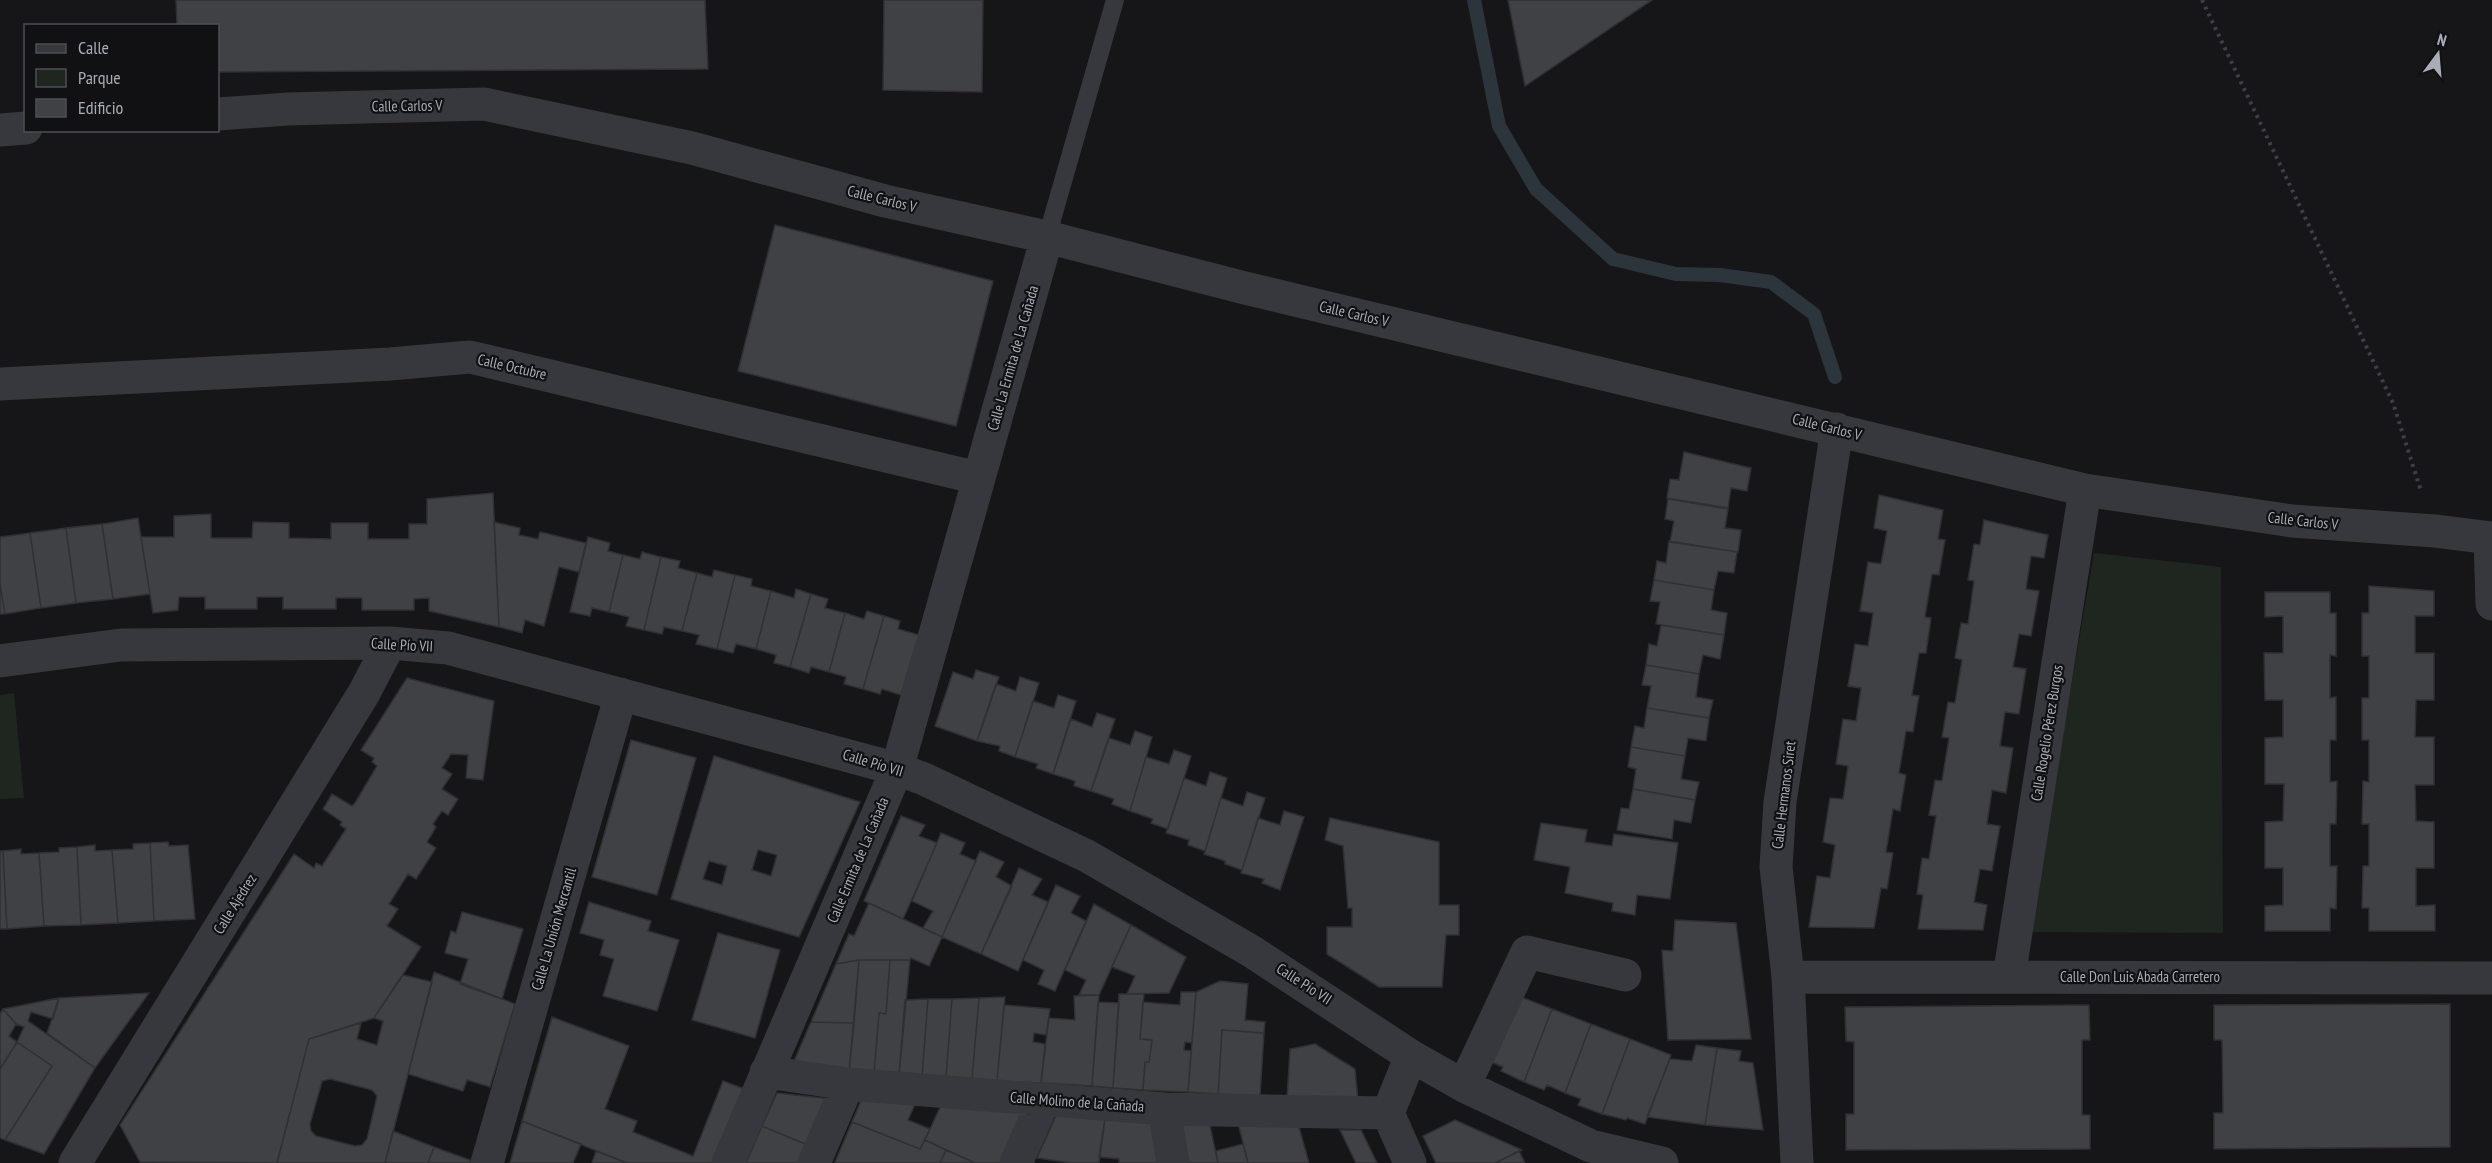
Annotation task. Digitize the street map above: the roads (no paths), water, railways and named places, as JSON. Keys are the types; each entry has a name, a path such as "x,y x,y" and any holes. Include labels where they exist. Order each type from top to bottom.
{"street":[{"name":"Calle Carlos V","path":"219,114 288,109 484,104 692,148 885,201 1047,237 1241,287 2085,490 2292,521 2435,531 2491,538"},
{"path":"0,130 24,128"},
{"name":"Calle La Ermita de La Cañada","path":"978,478 1047,237"},
{"name":"Calle Octubre","path":"0,384 390,364 470,357 978,478"},
{"name":"Calle Hermanos Siret","path":"1797,1163 1788,977 1776,867 1780,802 1837,429"},
{"name":"Calle Ermita de La Cañada","path":"728,1163 897,769 978,478"},
{"name":"Calle Rogelio Pérez Burgos","path":"2009,977 2085,490"},
{"path":"2491,538 2492,604"},
{"name":"Calle Pío VII","path":"0,661 121,645 390,643 448,648 897,769 1087,856 1251,951 1411,1056 1464,1086 1591,1146 1662,1163"},
{"name":"Calle Ajedrez","path":"75,1163 364,693 390,643"},
{"name":"Calle La Unión Mercantil","path":"487,1163 621,694"},
{"path":"1464,1086 1527,952 1625,975"},
{"name":"Calle Don Luis Abada Carretero","path":"1788,977 2492,978"},
{"path":"1410,1163 1388,1113 1411,1056"},
{"name":"Calle Molino de la Cañada","path":"766,1072 848,1084 1164,1109 1388,1113"},
{"path":"814,1163 848,1084"},
{"path":"1017,1163 1044,1100"},
{"path":"1164,1109 1173,1163"}],"lane":[{"path":"1047,237 1116,0"}],"waterway":[{"path":"1474,0 1499,126 1536,189 1613,259 1676,274 1720,275 1771,282 1814,314 1835,377"}]}
